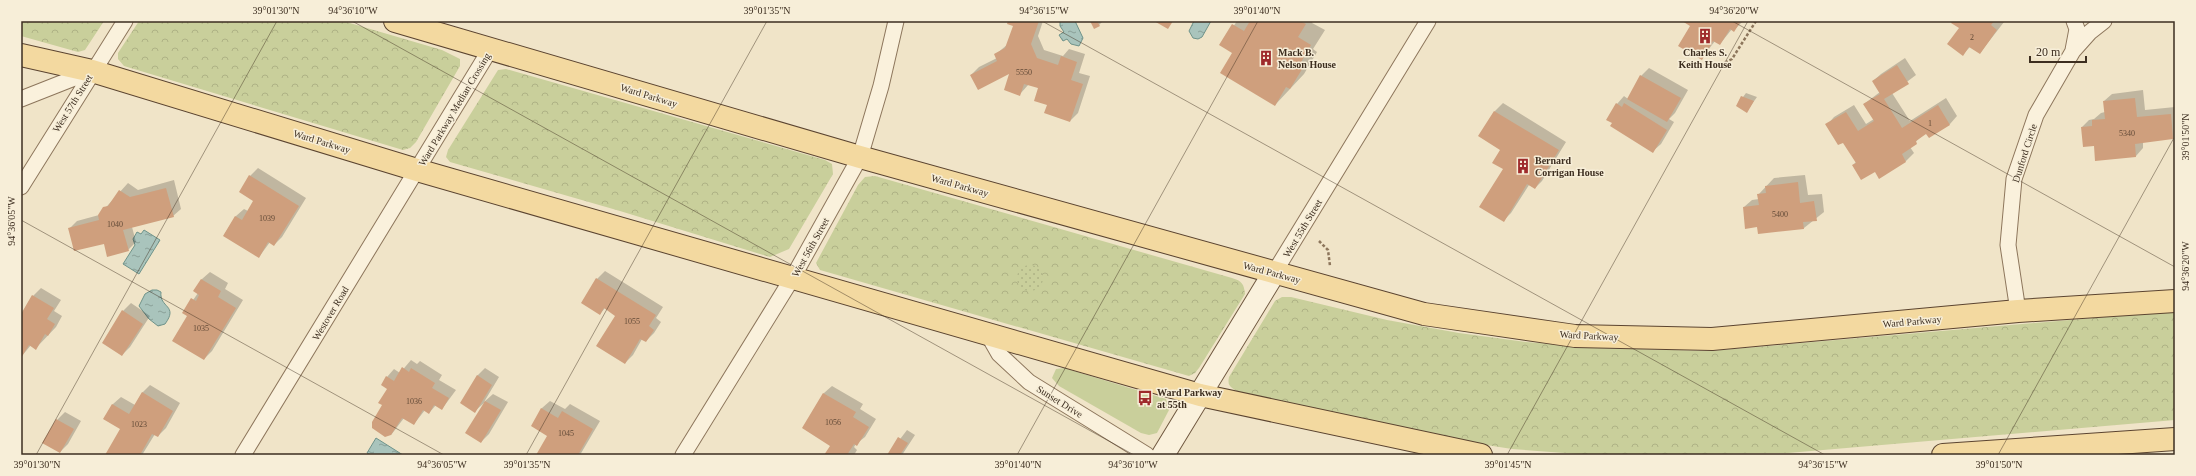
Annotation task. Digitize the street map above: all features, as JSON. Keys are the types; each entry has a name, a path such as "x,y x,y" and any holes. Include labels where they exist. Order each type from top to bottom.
{"main road":[{"name":"Ward Parkway","path":"395,21 860,157 1424,314 1575,336 1712,339 2018,311 2175,301"},
{"name":"Ward Parkway","path":"21,55 92,71 417,170 1200,395 1481,455"},
{"name":"West 55th Street","path":"1163,455 1274,273"},
{"path":"1944,455 2175,440"}],"street":[{"name":"West 57th Street","path":"21,186 92,71 125,21"},
{"name":"West 56th Street","path":"683,455 793,277 860,157 881,86 896,21"},
{"name":"West 55th Street","path":"1274,273 1428,21"},
{"name":"Dunford Circle","path":"2073,51 2077,29 2074,21"},
{"name":"Dunford Circle","path":"2018,311 2008,245 2014,179 2036,115 2073,51 2090,32 2104,21"},
{"name":"Ward Parkway Median Crossing","path":"417,170 491,48"},
{"path":"21,99 92,71"},
{"name":"Westover Road","path":"243,455 417,170"},
{"name":"Sunset Drive","path":"987,333 999,354 1029,382 1146,455"}],"path":[{"path":"1716,67 1732,59 1756,21"},
{"path":"1319,242 1328,250 1330,266"}],"green space":[{"path":"21,21 104,21 85,50 78,52 21,36"},
{"path":"139,21 343,21 442,50 460,59 460,66 416,142 410,148 403,150 124,66 118,59 118,53"},
{"path":"506,69 825,160 832,164 833,174 789,249 770,257 620,211 450,162 446,157 448,150 498,70"},
{"path":"875,176 1232,278 1242,283 1245,294 1199,368 1195,373 1189,376 820,270 816,263 858,185 865,177"},
{"path":"1030,265 1039,269 1043,278 1039,287 1030,291 1021,287 1017,278 1021,269"},
{"path":"1282,297 1291,297 1387,320 1459,333 1526,342 1603,348 1709,351 2175,311 2175,420 1788,453 1591,455 1512,449 1352,422 1239,392 1234,389 1229,385 1229,377 1275,301"},
{"path":"1064,368 1166,399 1169,410 1157,433 1149,435 1141,433 1059,386 1052,378 1056,369"}],"water":[{"path":"1060,21 1075,21 1083,38 1079,46 1071,44 1067,39 1063,41 1059,35 1064,32 1060,26"},
{"path":"1194,21 1211,21 1202,37 1198,39 1193,38 1189,31"},
{"path":"144,230 160,240 139,274 123,264 135,245 133,239 137,232 141,234"},
{"path":"152,290 161,292 161,297 170,313 165,324 158,326 149,319 139,306 145,294"},
{"path":"376,438 403,455 371,455 367,453"}],"building":[{"path":"1008,21 1039,21 1031,44 1037,58 1058,65 1061,56 1077,62 1071,80 1083,84 1070,122 1044,113 1047,105 1034,101 1038,88 1024,84 1020,96 1004,90 1009,74 978,90 970,75 997,61 994,54 1005,48 1013,26 1007,24"},
{"path":"1090,21 1097,21 1100,26 1094,29"},
{"path":"1154,21 1173,21 1168,29"},
{"name":"Mack B. Nelson House","path":"1250,21 1300,21 1306,24 1298,37 1311,45 1300,64 1304,66 1290,89 1286,87 1275,106 1220,73 1232,53 1219,45 1232,24 1244,31"},
{"name":"Charles S. Keith House","path":"1682,21 1741,21 1734,32 1730,29 1720,45 1713,41 1702,60 1678,46 1690,26"},
{"path":"1952,21 1994,21 1991,25 1997,30 1980,54 1969,47 1963,56 1947,44 1959,28 1951,23"},
{"path":"1897,65 1909,84 1884,99 1902,128 1938,105 1950,125 1929,138 1926,134 1916,141 1917,144 1902,154 1906,162 1879,179 1875,172 1861,180 1852,165 1856,163 1843,143 1838,145 1825,124 1846,112 1858,131 1874,121 1863,104 1880,94 1872,81"},
{"path":"1640,75 1681,98 1667,122 1627,99"},
{"path":"1741,96 1754,101 1747,113 1736,106"},
{"path":"2135,98 2137,117 2171,114 2173,139 2135,144 2136,157 2095,161 2094,146 2083,147 2081,127 2092,126 2092,120 2105,119 2103,101"},
{"path":"1616,103 1622,107 1624,103 1667,130 1653,153 1610,126 1612,123 1606,120"},
{"name":"Bernard Corrigan House","path":"1494,111 1559,150 1535,189 1527,184 1504,222 1479,207 1503,169 1492,163 1500,150 1478,136"},
{"path":"249,175 299,206 274,246 268,242 259,258 223,236 235,216 242,220 253,201 239,192"},
{"path":"1798,182 1800,203 1814,201 1817,221 1803,222 1804,229 1758,234 1757,227 1745,229 1743,207 1759,205 1757,194 1766,193 1765,186"},
{"path":"166,188 174,217 123,230 129,251 107,257 104,244 74,251 68,228 99,220 98,215 103,207 108,206 119,190 130,197"},
{"path":"596,278 656,315 649,326 654,330 646,342 640,339 625,364 596,346 615,316 604,308 600,315 581,303"},
{"path":"201,279 221,291 218,297 236,308 204,360 172,341 187,316 182,313 191,298 196,301 199,295 193,291"},
{"path":"32,295 54,308 47,319 55,324 48,336 45,334 36,350 29,345 21,358 21,314"},
{"path":"122,310 143,324 122,356 102,343"},
{"path":"402,367 409,372 411,368 435,383 432,388 449,398 442,410 434,405 429,414 423,410 414,425 402,418 391,435 385,437 372,428 372,422 382,405 378,403 387,389 381,385 386,376 394,381"},
{"path":"477,375 492,385 475,413 460,403"},
{"path":"142,392 173,411 158,437 152,434 140,455 105,455 120,429 103,419 112,404 129,414"},
{"path":"823,393 856,412 853,417 869,427 857,446 854,444 847,455 824,455 830,446 802,428"},
{"path":"485,401 501,410 481,443 465,433"},
{"path":"541,408 558,418 562,411 593,429 578,455 536,455 547,436 531,426"},
{"path":"56,419 74,429 60,453 42,443"},
{"path":"898,437 908,443 900,455 887,455"}],"place":[{"name":"Charles S. Keith House","path":"1705,36"},
{"name":"Mack B. Nelson House","path":"1266,58"},
{"name":"Bernard Corrigan House","path":"1523,166"},
{"name":"Ward Parkway at 55th","path":"1145,398"}]}
